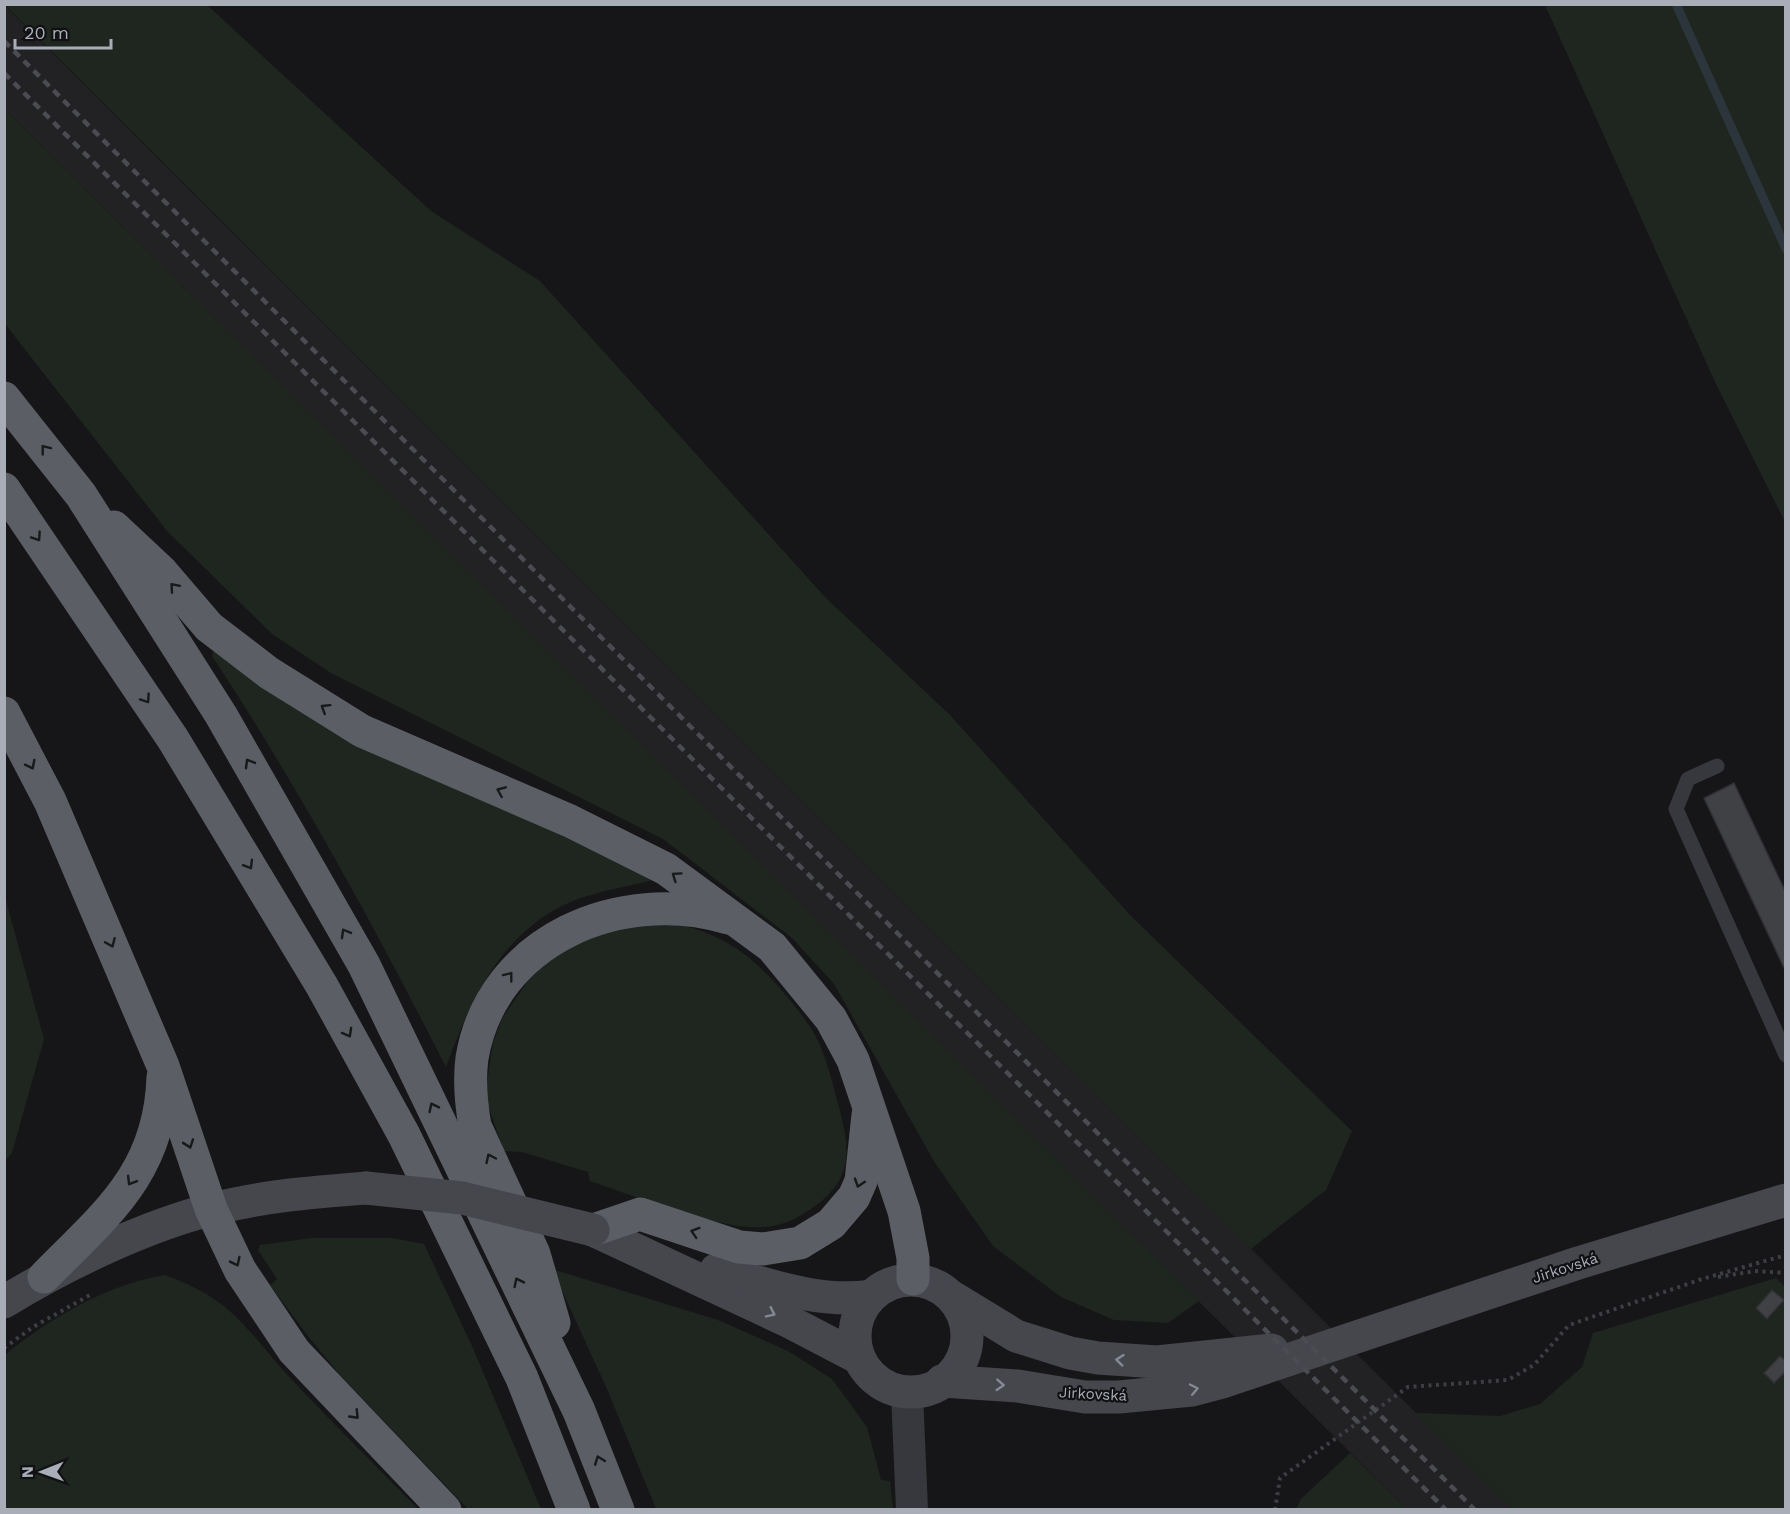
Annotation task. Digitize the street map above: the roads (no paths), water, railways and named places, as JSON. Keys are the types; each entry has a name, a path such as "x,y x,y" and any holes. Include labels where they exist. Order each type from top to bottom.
{"highway":[{"path":"4,398 81,495 221,715 364,965 579,1411 618,1509"},
{"path":"4,489 173,739 328,996 404,1135 517,1368 574,1509"},
{"path":"81,495 161,571 209,627 268,674 362,731 626,848 666,869 772,947 831,1019 853,1060 870,1104 904,1211 913,1258 913,1279"},
{"path":"4,713 50,801 163,1066 211,1209 240,1270 294,1351 445,1509"},
{"path":"579,1411 534,1254 475,1126 470,1081 478,1035 496,995 517,966 560,933 584,922 641,909 673,909 704,911 741,922"},
{"path":"44,1278 120,1200 150,1151 162,1101 163,1066"},
{"path":"593,1230 640,1214 740,1247 764,1249 800,1243 831,1224 854,1197 861,1181 870,1104"}],"main road":[{"path":"4,1302 44,1278 125,1240 211,1209 278,1196 366,1188 462,1197 593,1230 642,1251 859,1358"},
{"name":"Jirkovská","path":"942,1381 1018,1386 1085,1396 1153,1395 1222,1382 1578,1263 1785,1200"},
{"path":"642,1251 798,1292 851,1299 871,1296"},
{"path":"913,1279 928,1281 942,1288 954,1298 963,1311 967,1342 962,1358 942,1381 920,1392 907,1393 892,1390 878,1383 868,1374 859,1358 857,1324 871,1296 883,1287 898,1281 913,1279"},
{"name":"Jirkovská","path":"954,1298 1016,1336 1070,1353 1126,1361 1188,1360 1345,1340"}],"street":[{"path":"907,1393 912,1509"}],"lane":[{"path":"1717,766 1688,779 1676,809 1785,1055"}],"waterway":[{"path":"1676,4 1786,249"}],"railway":[{"path":"4,41 1475,1510"},
{"path":"4,73 1446,1510"}]}
